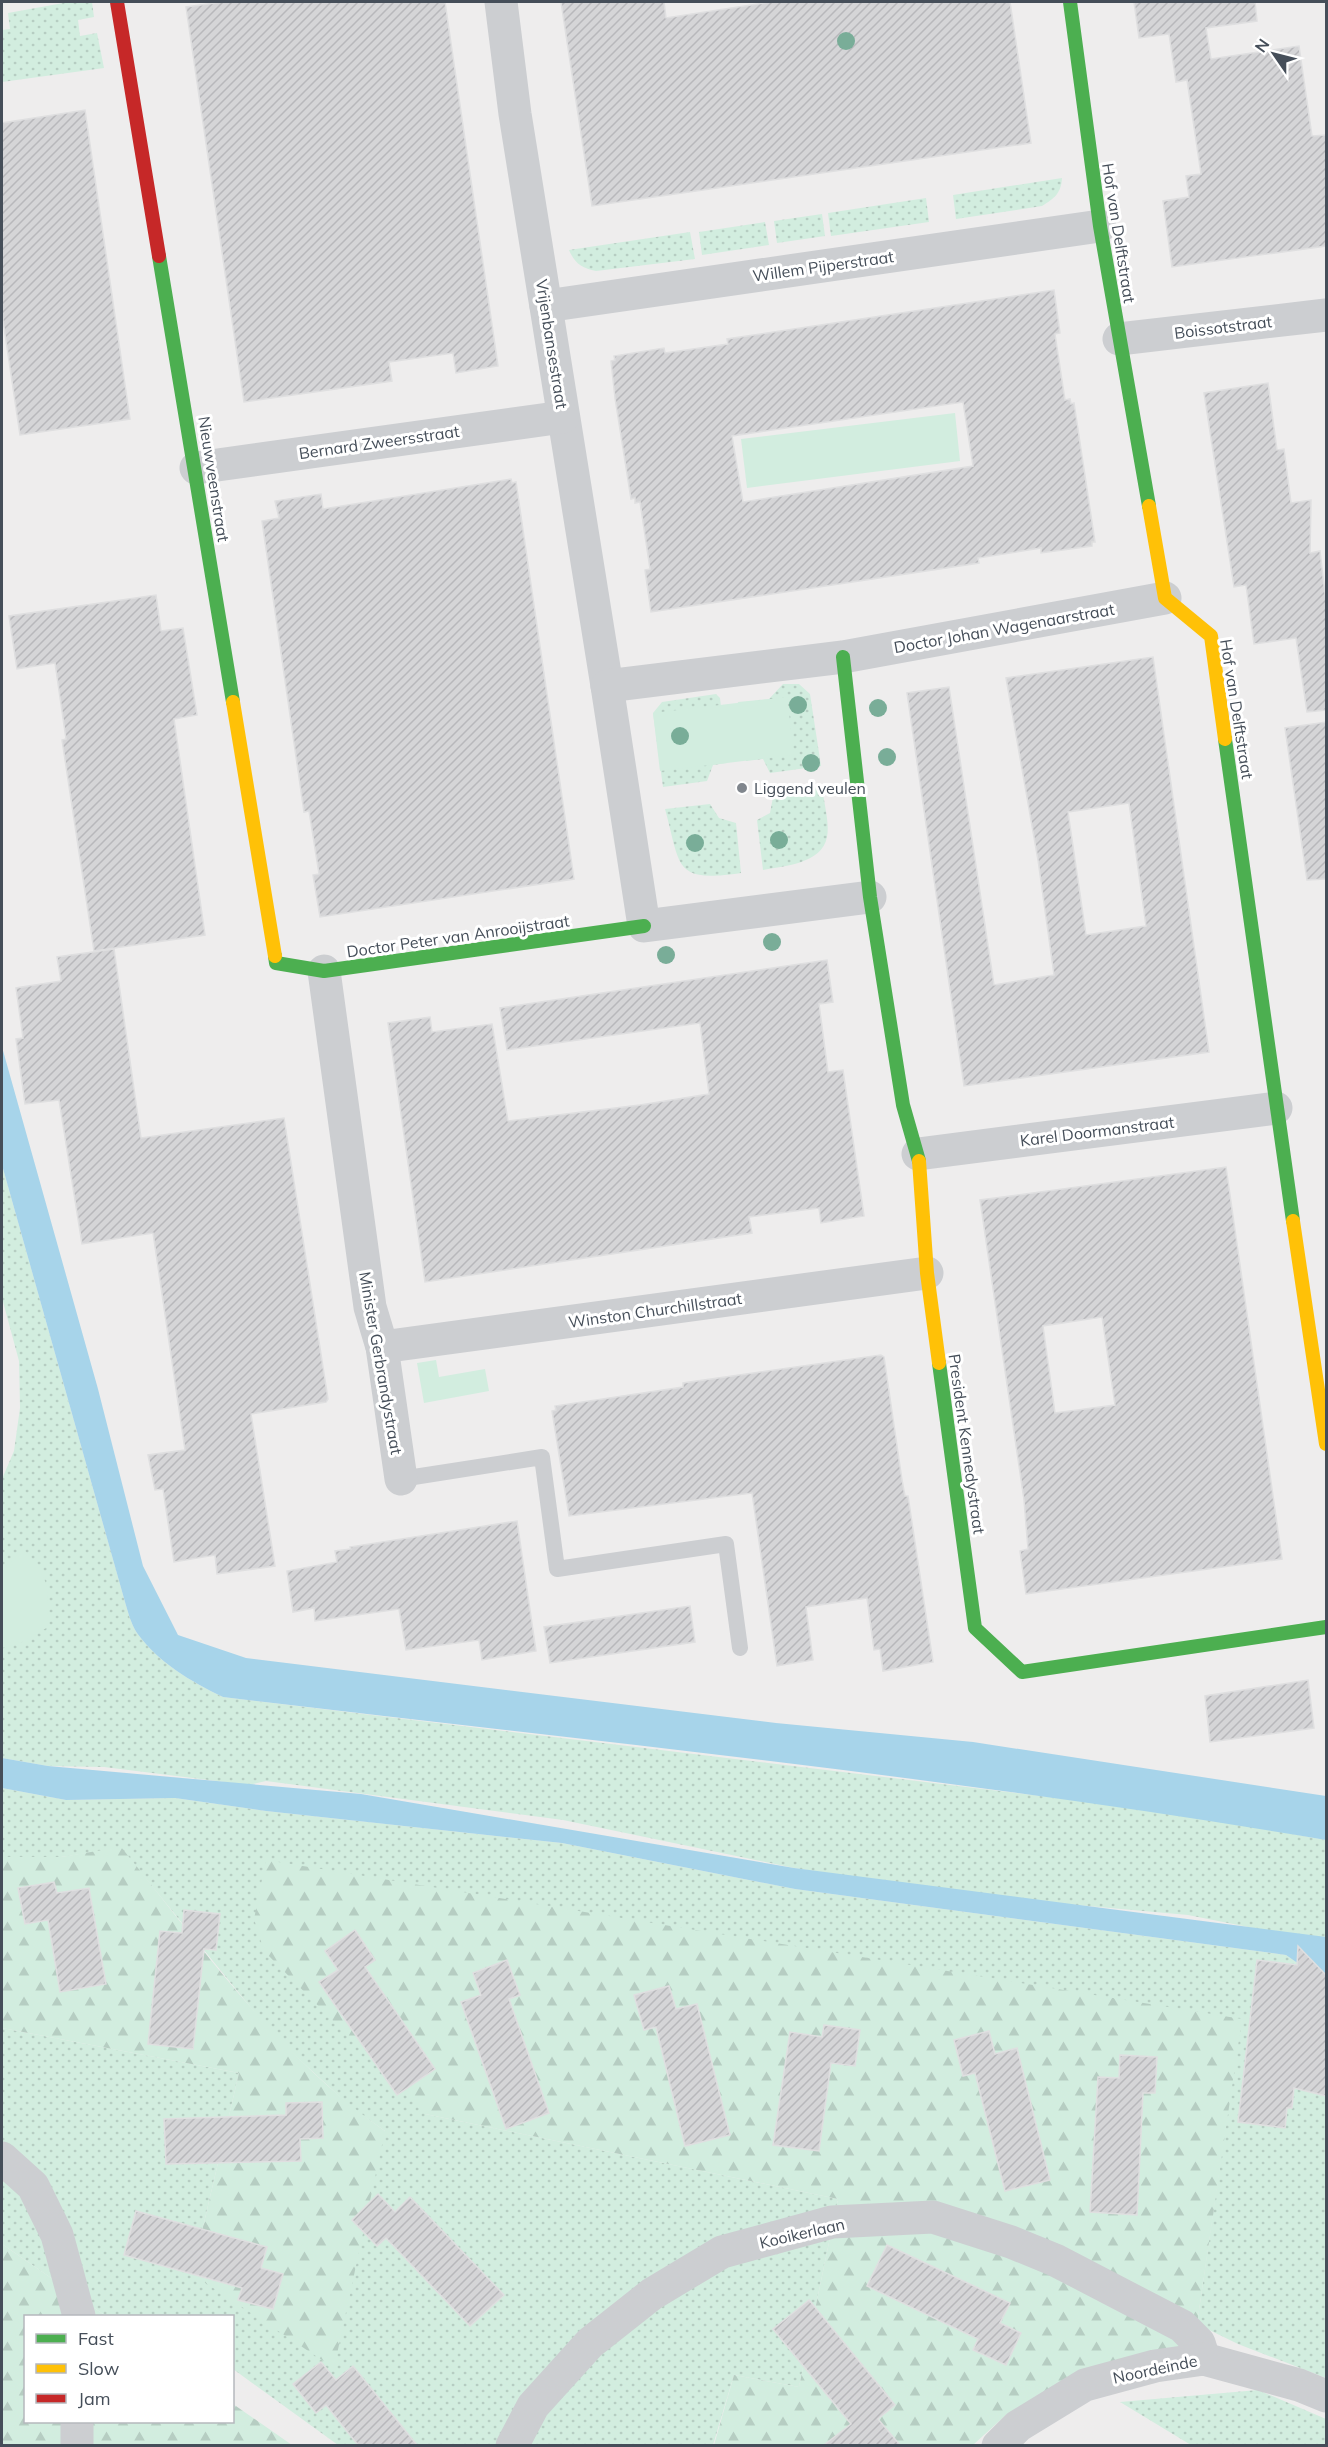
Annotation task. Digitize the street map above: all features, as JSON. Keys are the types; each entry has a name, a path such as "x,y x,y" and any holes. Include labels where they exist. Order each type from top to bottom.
{"street":[{"name":"Nieuwveenstraat","path":"117,2 196,468 276,963"},
{"name":"Vrijenbansestraat","path":"501,2 509,73 644,926"},
{"name":"Hof van Delftstraat","path":"1070,2 1100,226 1165,598 1211,636 1276,1108 1326,1444"},
{"name":"Willem Pijperstraat","path":"546,306 1100,226"},
{"name":"Boissotstraat","path":"1119,339 1326,315"},
{"name":"Bernard Zweersstraat","path":"196,468 563,417"},
{"name":"Doctor Johan Wagenaarstraat","path":"607,686 843,657 1165,598"},
{"name":"President Kennedystraat","path":"843,657 870,897 903,1106 918,1154 927,1273 975,1628 1022,1672 1326,1627"},
{"path":"644,926 870,897"},
{"name":"Doctor Peter van Anrooijstraat","path":"276,963 324,971 644,926"},
{"name":"Minister Gerbrandystraat","path":"324,971 370,1307 382,1347 401,1479"},
{"name":"Karel Doormanstraat","path":"918,1154 1276,1108"},
{"name":"Winston Churchillstraat","path":"382,1347 927,1273"},
{"path":"2,2158 33,2186 38,2196 57,2235 79,2315"},
{"name":"Kooikerlaan","path":"512,2445 533,2406 590,2343 652,2294 722,2252 832,2222 933,2217 1011,2242 1055,2260 1182,2326 1199,2343 1204,2359"},
{"name":"Noordeinde","path":"998,2445 1018,2426 1085,2385 1155,2366 1204,2359 1299,2385 1326,2396"},
{"path":"77,2423 77,2445"}],"lane":[{"name":"Minister Gerbrandystraat","path":"401,1479 542,1457 557,1569 726,1544 740,1648"}],"green space":[{"path":"69,2 92,2 94,17 78,20 80,36 97,33 104,68 2,82 2,30 10,29 8,13"},
{"path":"1062,178 1056,195 1042,206 956,219 953,195"},
{"path":"926,198 929,222 831,236 828,213"},
{"path":"822,214 825,236 777,243 774,221"},
{"path":"765,222 769,245 702,255 699,232"},
{"path":"690,232 695,259 596,271 580,265 569,250"},
{"path":"955,413 960,461 747,488 741,439"},
{"path":"783,684 799,684 810,694 821,766 770,773 763,759 746,761 738,702 769,699"},
{"path":"716,694 720,698 727,763 713,765 707,781 663,787 653,713 662,702"},
{"path":"787,697 794,755 660,771 653,713"},
{"path":"822,785 828,825 824,846 818,853 801,862 763,870 757,820 770,813 774,792"},
{"path":"710,804 719,818 736,823 741,873 719,876 691,872 678,857 665,809"},
{"path":"2,1165 130,1618 137,1633 146,1644 187,1678 223,1697 1165,1811 1326,1840 1326,1949 1303,1938 1188,1915 988,1897 794,1868 563,1820 266,1781 249,1785 104,1767 48,1766 2,1758 2,1479 14,1451 20,1408 19,1361 2,1298"},
{"path":"436,1360 439,1377 485,1369 489,1391 424,1403 417,1363"},
{"path":"25,1551 44,1577 48,1595 48,1627 19,1644 2,1648 2,1569"},
{"path":"2,1788 66,1800 175,1798 266,1811 562,1843 795,1889 1286,1955 1326,1983 1326,2378 1238,2344 1197,2324 1241,2019 425,2114 838,2199 799,2387 734,2375 713,2445 338,2445 234,2370 234,2315 105,2315 2,2244 2,2028 239,2073 192,2274 385,2131 351,2107 274,2036 121,1848 61,1857 2,1857"},
{"path":"121,1847 212,1962 276,2035 346,2102 385,2131 334,2368 192,2274 239,2073 2,2028 2,1857 61,1857"},
{"path":"266,1860 1242,2019 1197,2324 1175,2356 1007,2414 973,2445 714,2445 734,2375 799,2387 838,2199 425,2114 264,1951 254,1919"},
{"path":"2,2244 105,2315 24,2315 24,2423 234,2423 234,2405 292,2445 2,2445"},
{"path":"1258,2390 1326,2419 1326,2445 1191,2445 1120,2402"}],"water":[{"path":"2,1047 98,1389 143,1566 178,1635 246,1658 776,1723 973,1742 1326,1796 1326,1840 914,1779 223,1697 187,1678 155,1653 137,1633 125,1602 2,1165"},
{"path":"2,1758 48,1766 361,1794 794,1868 1326,1937 1326,1983 1286,1955 795,1889 562,1843 266,1811 175,1798 66,1800 2,1788"}],"building":[{"path":"222,2 445,2 498,366 456,373 453,353 389,362 392,381 244,402 186,7"},
{"path":"561,2 664,2 666,18 770,2 1010,2 1031,143 592,206"},
{"path":"1134,2 1255,2 1257,21 1206,28 1211,59 1299,46 1312,136 1326,135 1326,246 1172,267 1163,201 1189,197 1186,176 1201,174 1187,80 1176,82 1169,34 1139,38"},
{"path":"85,110 130,419 20,435 2,314 2,123"},
{"path":"1054,290 1060,333 1055,334 1065,400 1070,399 1071,404 1074,403 1095,542 1092,542 1092,546 1041,553 1041,548 978,558 979,563 651,612 645,570 650,569 640,502 635,503 635,498 631,499 611,361 615,360 614,356 664,348 665,353 728,344 727,339","holes":["963,402 973,466 743,502 732,436"]},
{"path":"1268,383 1277,450 1284,449 1291,503 1311,500 1310,553 1320,551 1326,602 1326,710 1307,712 1296,638 1254,644 1246,585 1234,587 1204,393"},
{"path":"511,479 512,483 516,482 574,879 320,917 313,875 319,874 309,811 304,812 262,521 279,518 275,501 321,494 323,509"},
{"path":"156,595 161,631 183,628 197,715 174,719 205,935 94,951 62,740 66,739 55,663 17,669 9,616"},
{"path":"1153,657 1209,1052 964,1086 907,693 949,687 994,985 1054,975 1038,860 1006,678","holes":["1129,803 1146,926 1086,935 1068,812"]},
{"path":"1326,722 1326,879 1307,880 1285,728"},
{"path":"114,949 141,1138 284,1118 328,1399 326,1402 251,1414 275,1566 217,1574 215,1555 174,1562 163,1489 155,1490 148,1455 185,1450 153,1233 82,1244 59,1100 25,1104 16,1039 23,1038 16,988 61,981 57,957"},
{"path":"827,960 833,1002 819,1004 828,1072 843,1070 864,1216 821,1223 819,1208 749,1217 752,1233 425,1282 388,1023 430,1017 432,1032 492,1024 508,1121 640,1105 709,1094 700,1023 507,1050 500,1008"},
{"path":"1226,1167 1282,1559 1026,1594 1020,1551 1028,1549 1024,1500 980,1200","holes":["1102,1317 1115,1405 1055,1413 1043,1326"]},
{"path":"881,1355 884,1357 905,1496 908,1496 933,1662 883,1671 880,1649 874,1650 867,1598 806,1607 813,1660 777,1666 752,1493 569,1516 552,1411 556,1410 555,1406 683,1387 683,1383"},
{"path":"517,1521 536,1651 482,1660 479,1640 406,1650 399,1609 315,1621 314,1608 293,1612 287,1571 337,1562 335,1551"},
{"path":"690,1606 695,1642 550,1663 544,1627"},
{"path":"1308,1680 1314,1728 1210,1742 1205,1696"},
{"path":"54,1882 57,1893 89,1888 106,1984 60,1992 48,1920 25,1924 18,1888"},
{"path":"184,1910 220,1914 216,1950 204,1949 193,2049 148,2044 160,1931 182,1933"},
{"path":"355,1930 375,1960 365,1967 435,2069 397,2095 319,1982 338,1970 325,1951"},
{"path":"1298,1946 1326,1975 1326,2096 1294,2088 1292,2108 1287,2108 1285,2128 1238,2122 1257,1960 1297,1965"},
{"path":"507,1960 520,1995 509,1999 549,2113 506,2129 461,2002 481,1995 473,1973"},
{"path":"669,1986 676,2009 697,2004 730,2135 685,2146 656,2027 644,2030 634,1995"},
{"path":"824,2025 860,2030 855,2066 831,2063 819,2151 773,2145 790,2032 822,2037"},
{"path":"989,2031 995,2054 1017,2048 1050,2180 1005,2191 975,2073 963,2076 954,2040"},
{"path":"1120,2055 1157,2057 1155,2093 1143,2093 1137,2215 1090,2212 1098,2077 1119,2078"},
{"path":"322,2102 323,2138 300,2139 301,2161 166,2164 164,2119 286,2115 286,2103"},
{"path":"378,2194 395,2212 410,2197 504,2295 470,2326 386,2238 377,2246 352,2220"},
{"path":"136,2211 267,2247 261,2268 283,2274 273,2309 238,2300 242,2288 124,2255"},
{"path":"887,2245 1010,2303 1000,2323 1021,2333 1006,2365 973,2350 978,2339 867,2286"},
{"path":"809,2300 895,2405 878,2419 900,2445 824,2445 851,2424 773,2329"},
{"path":"321,2362 336,2380 353,2366 417,2445 358,2445 326,2405 316,2413 293,2384"}],"traffic: fast":[{"path":"1070,2 1100,226 1149,506"},
{"path":"159,256 233,702"},
{"path":"843,657 870,897 903,1105 919,1161"},
{"path":"1225,739 1293,1221"},
{"path":"275,956 276,963 324,971 644,926"},
{"path":"939,1363 975,1628 1022,1672 1326,1627"}],"traffic: slow":[{"path":"1149,506 1165,598 1211,636 1225,739"},
{"path":"233,702 275,956"},
{"path":"919,1161 927,1273 939,1363"},
{"path":"1293,1221 1326,1444"}],"traffic: jam":[{"path":"117,2 159,256"}],"place":[{"name":"Liggend veulen","path":"742,788"}]}
